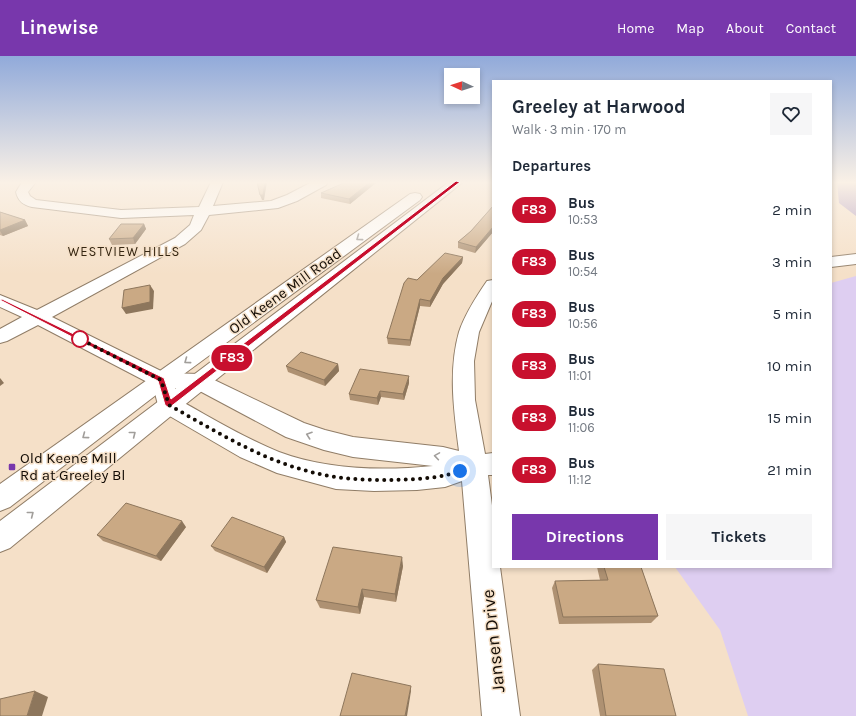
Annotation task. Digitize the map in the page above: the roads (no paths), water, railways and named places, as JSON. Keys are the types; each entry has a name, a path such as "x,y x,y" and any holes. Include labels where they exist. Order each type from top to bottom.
{"street":[{"path":"111,213 170,213"},
{"path":"0,337 180,241 196,227 203,213"},
{"name":"Old Keene Mill Road","path":"0,499 161,380 393,213"},
{"name":"Old Keene Mill Road","path":"0,538 417,213"},
{"path":"832,262 856,259"},
{"name":"Jansen Drive","path":"492,287 480,306 469,332 464,361 464,400 484,465 501,716"},
{"path":"0,300 37,317 161,380 200,382 296,430 324,440 352,447 443,457 484,465"},
{"path":"161,380 169,405 249,450 277,462 336,478 374,480 417,479 445,476 484,465"}],"place":[{"name":"Old Keene Mill Rd at Greeley Bl","path":"12,467"}],"district":[{"name":"WESTVIEW HILLS","path":"124,251"}]}
